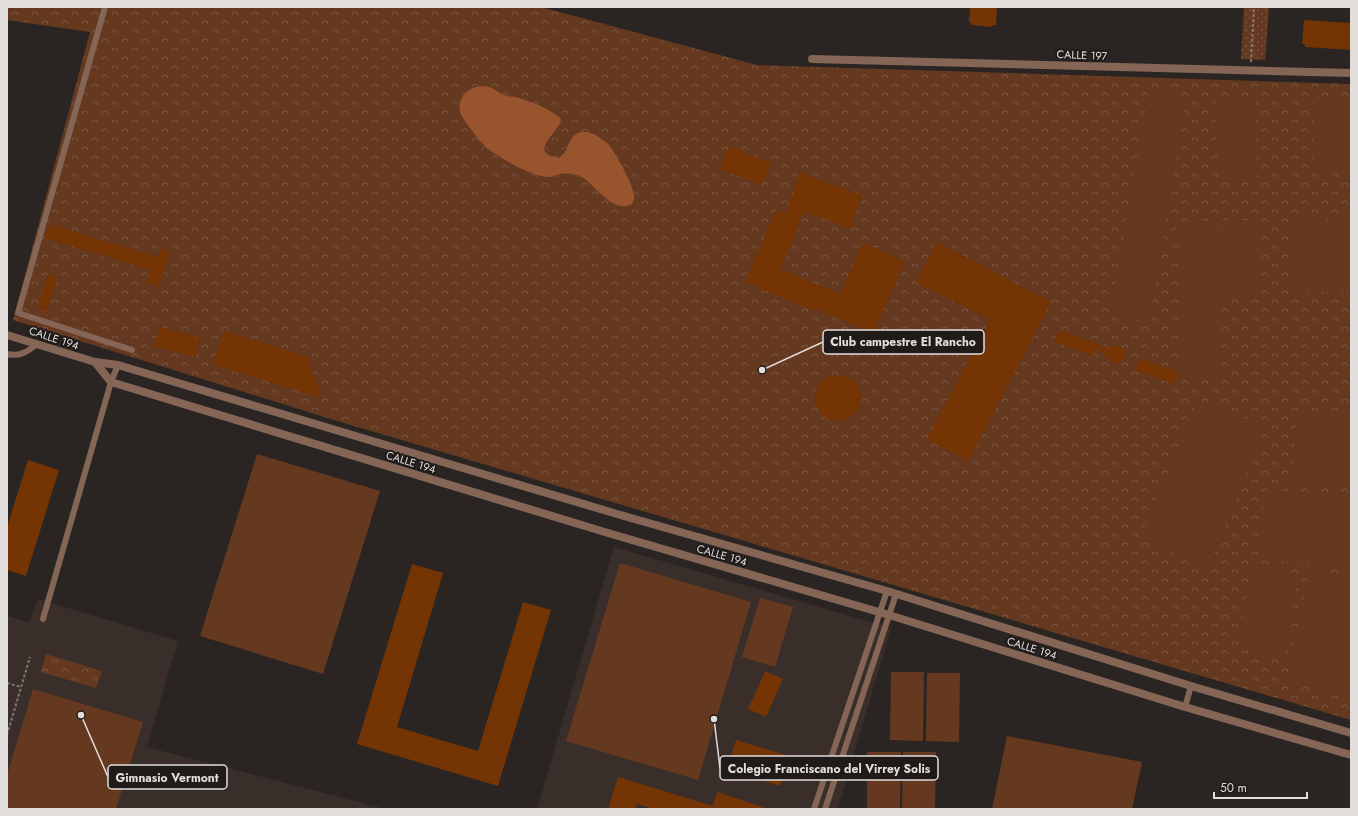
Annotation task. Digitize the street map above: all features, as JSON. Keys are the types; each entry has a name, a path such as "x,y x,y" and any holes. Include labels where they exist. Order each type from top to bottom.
{"street":[{"name":"CALLE 197","path":"812,59 1351,73"},
{"name":"CALLE 194","path":"7,334 95,362 118,365 617,514 887,591 1191,686 1351,733"},
{"path":"95,362 111,382"},
{"name":"CALLE 194","path":"111,382 579,524 885,614 1185,707 1351,755"}],"lane":[{"path":"105,7 18,313 132,350"},
{"path":"7,354 18,355 26,352 36,344"},
{"path":"43,619 111,382 118,365"},
{"path":"825,809 885,614 887,591"},
{"path":"814,809 885,614 896,594"},
{"path":"1185,707 1191,686"}],"path":[{"path":"1250,64 1254,7"},
{"path":"7,735 30,657"},
{"path":"7,683 22,687"}],"shaded area":[{"path":"482,86 491,88 506,96 516,97 540,106 557,115 561,119 560,124 547,141 545,147 545,151 549,155 559,158 566,150 571,139 578,133 590,133 605,141 614,153 631,184 634,196 632,204 625,206 611,202 586,180 577,175 565,174 550,177 534,174 503,159 486,147 465,122 459,107 461,100 467,92 472,88"},
{"path":"614,547 891,628 838,809 537,809"},
{"path":"38,599 178,641 147,747 386,809 7,809 7,616 29,622"}],"green space":[{"path":"7,7 541,7 757,65 1351,84 1351,720 334,420 13,320 90,32 7,20"},
{"path":"1244,7 1269,7 1265,60 1241,59"},
{"path":"1149,90 1187,97 1149,322 1110,316"},
{"path":"1313,97 1351,97 1351,173 1313,173"},
{"path":"1216,101 1255,101 1257,177 1218,177"},
{"path":"1351,215 1351,292 1330,292 1329,216"},
{"path":"1327,216 1329,292 1290,293 1288,217"},
{"path":"1218,220 1258,220 1259,296 1220,296"},
{"path":"1177,221 1217,221 1218,296 1179,297"},
{"path":"1218,299 1219,375 1180,376 1179,300"},
{"path":"1198,399 1266,427 1208,567 1140,539"},
{"path":"1297,410 1351,414 1351,486 1292,482"},
{"path":"257,454 380,491 323,674 200,636"},
{"path":"1264,490 1351,495 1351,565 1260,560"},
{"path":"620,563 751,602 698,780 566,741"},
{"path":"1253,565 1299,574 1283,658 1237,649"},
{"path":"1310,569 1351,577 1351,696 1286,683"},
{"path":"760,598 793,607 775,667 742,657"},
{"path":"46,654 102,671 96,688 41,672"},
{"path":"891,672 924,672 923,741 890,740"},
{"path":"927,673 960,673 959,742 926,741"},
{"path":"33,689 143,722 116,809 7,809 7,775"},
{"path":"1007,736 1142,762 1132,809 992,809"},
{"path":"867,752 901,752 900,809 867,809"},
{"path":"903,752 936,752 935,809 902,809"}],"building":[{"path":"970,7 997,7 996,25 993,25 992,27 971,25 969,22"},
{"path":"1304,20 1351,23 1351,50 1305,47 1305,44 1302,44"},
{"path":"729,146 771,163 762,185 720,169"},
{"path":"800,173 862,195 850,228 804,212 780,269 840,294 863,243 905,261 873,333 817,309 816,312 745,282 776,210 786,214"},
{"path":"50,224 158,257 160,249 170,252 159,287 146,283 150,270 45,238"},
{"path":"937,242 1051,302 968,461 927,439 990,320 916,282"},
{"path":"48,274 57,277 46,316 39,305"},
{"path":"160,327 201,338 195,357 154,346"},
{"path":"1059,330 1108,348 1114,345 1120,346 1124,351 1126,359 1118,363 1111,363 1096,347 1093,356 1055,342"},
{"path":"224,331 307,356 322,398 214,365"},
{"path":"1140,358 1178,372 1174,384 1135,370"},
{"path":"833,375 843,375 851,379 857,385 861,393 861,403 857,411 851,417 843,421 833,421 825,417 819,411 815,403 815,393 819,385 825,379"},
{"path":"28,460 59,470 26,576 7,570 7,527"},
{"path":"412,564 443,573 397,727 478,751 523,602 551,610 498,786 357,744"},
{"path":"765,671 783,679 766,717 748,709"},
{"path":"736,740 789,756 780,786 727,770"},
{"path":"618,777 713,806 717,792 763,807 763,809 655,809 637,804 635,809 608,809"}],"place":[{"name":"Club campestre El Rancho","path":"762,370"},
{"name":"Gimnasio Vermont","path":"81,715"},
{"name":"Colegio Franciscano del Virrey Solis","path":"714,719"}]}
